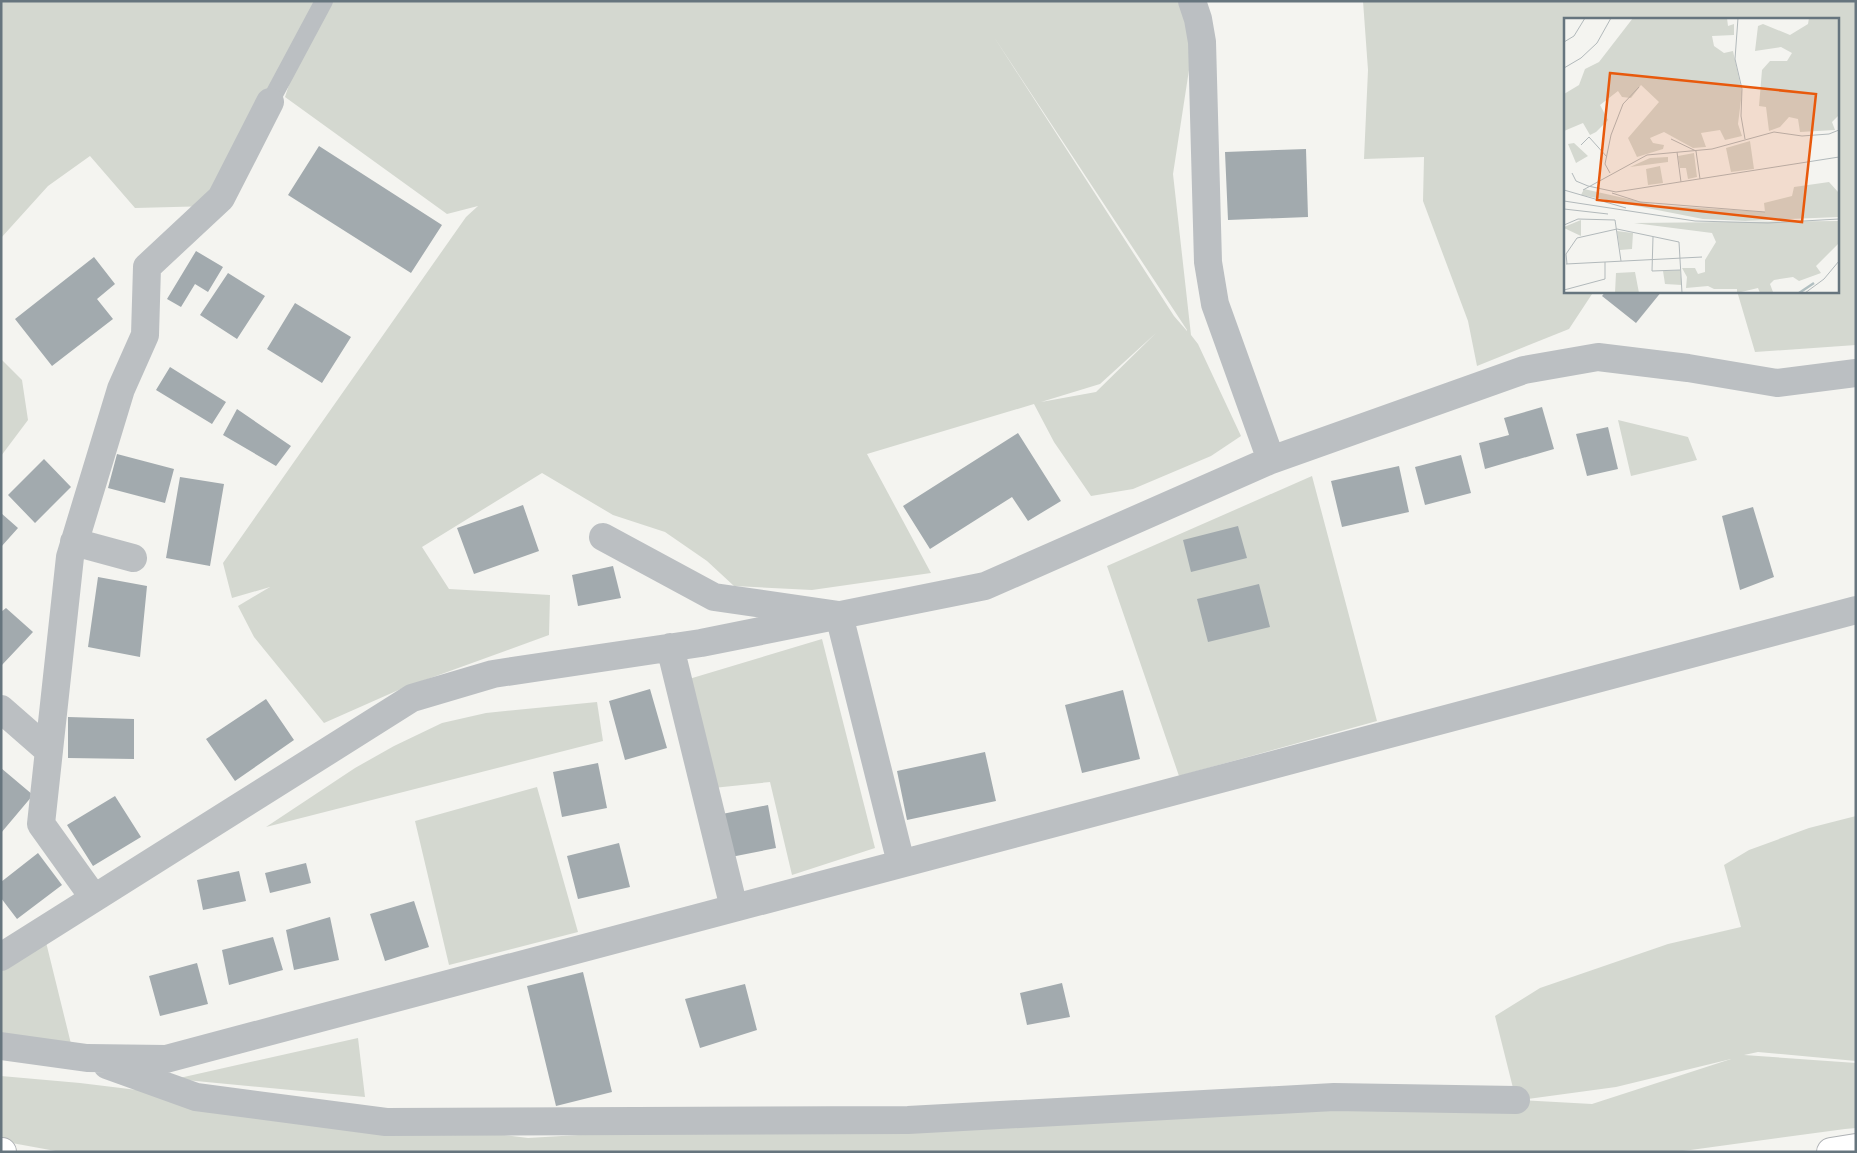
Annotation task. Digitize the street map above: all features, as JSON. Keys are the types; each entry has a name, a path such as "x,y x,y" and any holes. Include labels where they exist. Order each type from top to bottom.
{"highway":[{"path":"1831,1152 1856,1148"}],"street":[{"path":"1192,1 1198,19 1202,42 1205,206 1208,262 1215,304 1271,460"},
{"path":"94,898 41,824 70,557 121,389 146,335 147,267 221,198 270,102"},
{"path":"1,957 412,698 493,674 710,641 985,586 1271,460 1524,370 1598,357 1688,368 1777,383 1856,373"},
{"path":"603,537 714,597 838,615"},
{"path":"74,542 134,558"},
{"path":"1,1046 87,1058 166,1059 1856,610"},
{"path":"838,615 901,864"},
{"path":"670,647 734,908"},
{"path":"1,709 49,751"},
{"path":"87,1058 196,1097 386,1122 908,1120 1334,1097 1516,1100"}],"lane":[{"path":"270,102 324,1"}],"shaded area":[{"path":"1,1 1178,1 1193,44 1173,174 1191,335 1198,344 1241,436 1211,456 1133,489 1091,496 1054,442 1034,404 867,454 931,573 812,590 734,586 707,561 665,532 613,515 542,473 422,547 449,589 550,595 549,635 403,688 324,723 254,637 238,606 270,587 232,598 223,563 466,217 478,206 447,214 285,97 298,57 212,206 135,208 90,156 48,186 1,238","holes":["994,37 1187,330 1187,331 1174,316","1156,333 1096,392 1041,402 1100,384"]},
{"path":"1363,1 1856,1 1856,345 1755,352 1737,292 1840,292 1840,18 1564,18 1564,292 1593,292 1569,329 1477,366 1468,321 1423,201 1424,157 1364,159 1368,70"},
{"path":"1,359 22,380 28,420 1,456"},
{"path":"1618,420 1688,437 1697,460 1631,476"},
{"path":"1312,476 1377,721 1179,776 1107,566"},
{"path":"822,639 875,848 792,875 770,782 713,788 689,679"},
{"path":"597,702 603,741 266,827 355,768 394,746 442,723 486,713"},
{"path":"537,787 578,932 449,965 415,821"},
{"path":"1856,816 1856,1061 1758,1052 1744,1055 1856,1063 1856,1128 1676,1152 61,1152 1,1141 1,1076 80,1083 528,1138 829,1120 1516,1100 1495,1016 1540,988 1668,944 1741,927 1724,865 1749,850 1809,828","holes":["1731,1059 1592,1104 1520,1100 1616,1087"]},
{"path":"43,930 74,1056 1,1046 1,963"},
{"path":"358,1038 365,1097 175,1079"}],"building":[{"path":"319,146 442,225 411,273 288,195"},
{"path":"1306,149 1308,217 1228,220 1225,152"},
{"path":"196,251 223,267 208,292 195,284 181,307 167,299"},
{"path":"94,257 115,284 97,299 113,319 52,366 15,319"},
{"path":"228,273 265,296 237,339 200,315"},
{"path":"1605,292 1661,292 1636,323 1602,296"},
{"path":"295,303 351,337 322,383 267,349"},
{"path":"170,367 226,402 212,424 156,390"},
{"path":"1542,407 1554,449 1485,469 1479,443 1509,435 1504,418"},
{"path":"237,409 291,446 276,466 223,435"},
{"path":"1608,427 1618,469 1587,476 1576,434"},
{"path":"1018,433 1061,501 1028,521 1012,497 930,549 903,506"},
{"path":"117,454 174,469 165,503 108,488"},
{"path":"1461,455 1471,493 1425,505 1415,467"},
{"path":"44,459 71,487 35,523 8,495"},
{"path":"1399,466 1409,512 1342,527 1331,481"},
{"path":"180,477 224,484 210,566 166,558"},
{"path":"523,505 539,551 474,574 457,528"},
{"path":"1753,507 1774,577 1740,590 1722,516"},
{"path":"1,513 18,528 1,547"},
{"path":"1238,526 1247,558 1191,572 1183,540"},
{"path":"613,566 621,598 578,606 572,575"},
{"path":"98,577 147,586 140,657 88,647"},
{"path":"1259,584 1270,627 1208,642 1197,599"},
{"path":"6,608 33,632 1,666 1,612"},
{"path":"650,689 667,748 625,760 609,701"},
{"path":"1123,690 1140,759 1082,773 1065,705"},
{"path":"266,699 294,740 235,781 206,739"},
{"path":"68,717 134,719 134,759 68,758"},
{"path":"985,752 996,801 907,820 897,771"},
{"path":"598,763 607,808 562,817 553,772"},
{"path":"1,768 33,795 1,833"},
{"path":"115,796 141,837 93,866 67,825"},
{"path":"768,805 776,848 731,857 722,814"},
{"path":"619,843 630,887 578,899 567,856"},
{"path":"38,853 62,885 17,919 1,898 1,882"},
{"path":"306,863 311,883 270,893 265,873"},
{"path":"239,871 246,901 203,910 197,880"},
{"path":"414,901 429,947 385,961 370,914"},
{"path":"330,917 339,960 294,970 286,930"},
{"path":"273,937 283,970 229,985 222,950"},
{"path":"197,963 208,1004 160,1016 149,976"},
{"path":"583,972 612,1092 556,1106 527,986"},
{"path":"1062,983 1070,1017 1027,1025 1020,993"},
{"path":"745,984 757,1030 700,1048 685,999"}]}
